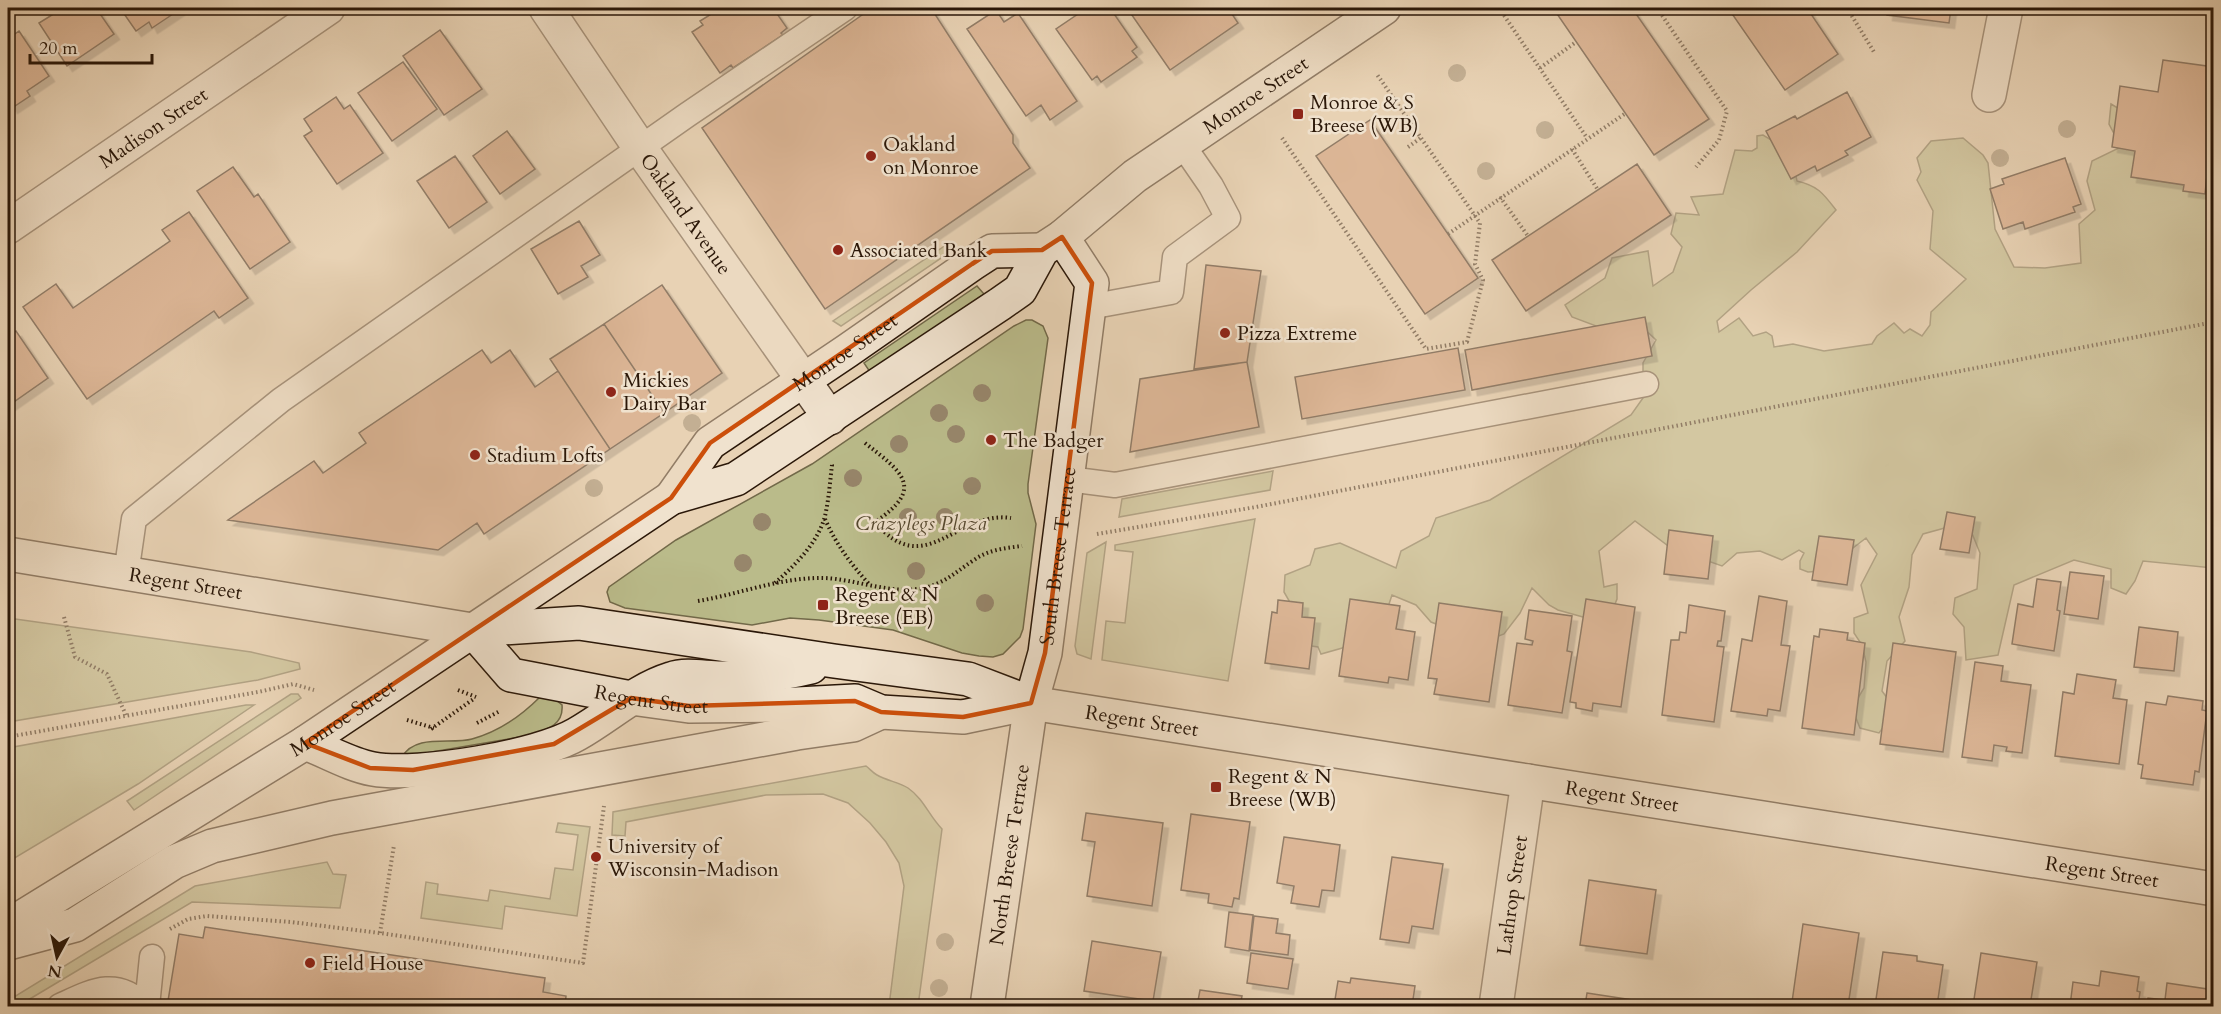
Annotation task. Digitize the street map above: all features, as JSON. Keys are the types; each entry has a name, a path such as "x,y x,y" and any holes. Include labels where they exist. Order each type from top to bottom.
{"main road":[{"name":"Madison Street","path":"8,227 328,8"},
{"name":"Oakland Avenue","path":"546,8 640,148 830,418"},
{"name":"Monroe Street","path":"8,926 305,743 670,498 736,479 830,418 1020,290 1052,243 1135,176 1384,8"},
{"path":"1989,95 2006,8"},
{"name":"Monroe Street","path":"670,498 710,443 992,251 1052,243"},
{"name":"South Breese Terrace","path":"1031,703 1045,653 1092,283 1052,243"},
{"name":"Regent Street","path":"8,554 472,630 579,623 834,662 968,679 1031,703 2214,889"},
{"name":"Regent Street","path":"472,630 512,675 631,698 689,706 855,701 881,712 963,717 1031,703"},
{"path":"305,743 370,768 391,771 466,764 520,754 576,735 631,698 672,678 686,676 724,678 779,674 834,662"},
{"name":"North Breese Terrace","path":"987,1006 1031,703"},
{"path":"8,943 75,925 174,862 212,846 332,818 797,733 853,725 881,712"},
{"name":"Lathrop Street","path":"1496,1006 1528,782"}],"lane":[{"path":"126,573 134,519 281,400 640,148 845,8"},
{"path":"1089,307 1172,292 1176,257 1228,218 1211,186 1182,144"},
{"path":"1068,479 1115,485 1646,384"},
{"path":"145,1006 152,957"},
{"path":"60,1006 94,991 108,989 122,991 145,1006"}],"path":[{"path":"1498,8 1587,138"},
{"path":"1657,8 1727,111 1719,140 1696,167"},
{"path":"1846,8 1874,52"},
{"path":"1539,68 1576,42"},
{"path":"1282,138 1426,349 1467,342 1483,280 1475,264 1480,223 1376,73"},
{"path":"1448,234 1626,113"},
{"path":"1408,147 1422,137"},
{"path":"1572,149 1598,190"},
{"path":"1500,197 1528,236"},
{"path":"690,603 740,593 774,583 824,578 903,590 922,588 940,584 975,559 988,553 1059,537 1113,531 1256,507 2214,322"},
{"path":"865,442 897,467 902,476 903,496 897,506 875,522 894,540 902,544 928,546 982,519 1011,518"},
{"path":"774,583 797,563 810,546 824,518 832,465 826,454"},
{"path":"824,518 847,561 869,584"},
{"path":"64,618 75,657 107,674 126,715"},
{"path":"8,737 293,684 313,690"},
{"path":"432,728 475,698"},
{"path":"474,724 503,709"},
{"path":"412,722 444,729"},
{"path":"167,932 188,919 207,916 291,922 583,963 604,805"},
{"path":"380,933 394,843"}],"highlighted area":[{"path":"1062,237 1092,283 1045,653 1031,703 963,717 881,712 855,701 689,706 631,698 554,744 413,770 370,768 305,743 671,498 710,443 972,264 992,251 1042,250"}],"green space":[{"path":"2111,104 2121,110 2213,118 2213,568 2143,561 2135,581 2126,594 2111,588 2111,569 2074,560 2014,585 1998,655 1966,660 1964,627 1953,614 1955,598 1977,589 1980,553 1969,526 1952,526 1923,534 1912,555 1909,587 1899,617 1905,641 1887,661 1882,691 1896,710 1879,733 1860,728 1852,708 1864,688 1866,662 1862,645 1854,633 1854,618 1868,613 1861,585 1877,554 1866,538 1823,571 1808,572 1800,569 1800,561 1804,553 1799,550 1782,560 1760,551 1737,553 1722,566 1671,548 1635,521 1599,551 1604,587 1617,584 1617,599 1610,616 1590,619 1558,610 1549,605 1532,588 1520,613 1504,634 1478,644 1462,634 1431,622 1416,605 1392,595 1384,619 1360,643 1321,654 1318,647 1298,644 1291,604 1284,592 1285,575 1310,565 1315,549 1340,543 1396,568 1401,551 1429,536 1436,518 1490,500 1631,415 1643,398 1643,363 1656,340 1638,323 1612,332 1572,317 1565,305 1605,278 1612,258 1648,251 1653,286 1673,272 1682,247 1671,234 1676,213 1699,215 1691,197 1723,194 1735,150 1752,151 1757,148 1757,136 1763,135 1773,141 1793,162 1797,181 1820,191 1836,210 1797,252 1717,321 1719,332 1739,318 1753,336 1766,332 1772,336 1774,347 1793,344 1824,351 1872,344 1877,336 1894,323 1904,333 1910,329 1922,336 1930,325 1931,312 1966,279 1930,249 1933,211 1917,180 1921,172 1917,158 1931,141 1963,138 1983,155 1988,163 1995,229 2014,267 2045,268 2081,263 2079,224 2095,210 2087,181 2092,161 2121,147 2109,124"},
{"path":"949,243 953,250 841,326 833,321"},
{"path":"977,286 984,294 870,372 864,363"},
{"name":"Crazylegs Plaza","path":"1026,320 1032,320 1043,326 1048,338 1028,484 1036,524 1023,629 1020,637 1003,654 993,657 962,653 893,630 819,620 790,618 752,625 625,608 610,602 607,592 609,587 676,540 812,464"},
{"path":"1273,471 1270,490 1119,517 1122,499"},
{"path":"1255,519 1228,681 1102,660 1106,621 1125,623 1133,552 1115,550 1115,545"},
{"path":"1106,542 1091,659 1077,654 1075,646 1087,553"},
{"path":"8,618 251,652 299,663 300,669 258,680 8,722"},
{"path":"291,694 298,694 301,698 134,810 127,801"},
{"path":"540,697 556,700 562,705 560,718 546,729 526,736 402,757 408,750 425,742 464,741 491,732 517,717"},
{"path":"254,705 138,784 8,862 8,748"},
{"path":"866,766 877,775 914,792 942,829 918,1006 889,1006 904,886 899,863 886,842 870,823 848,803 823,794 766,795 626,822 625,836 612,835 613,812"},
{"path":"558,823 590,827 577,916 505,906 502,929 421,918 426,882 438,884 437,894 488,901 490,890 550,899 555,868 573,870 578,835 556,832"},
{"path":"327,862 333,874 346,875 340,908 192,902 18,1006 9,1000 195,886"}],"building":[{"path":"47,8 96,8 114,34 67,66 39,23 52,15"},
{"path":"120,8 177,8 179,10 152,28 149,22 136,31"},
{"path":"721,8 773,8 787,28 781,33 783,35 733,68 731,65 720,73 692,32 703,25 700,21"},
{"name":"Oakland on Monroe","path":"872,8 931,8 1013,135 1013,143 1030,168 825,309 702,128"},
{"path":"1087,8 1110,8 1137,47 1132,51 1137,57 1101,82 1097,76 1092,80 1056,29"},
{"path":"1127,8 1228,8 1238,23 1170,70"},
{"path":"1553,8 1632,8 1709,119 1654,155"},
{"path":"1728,8 1807,8 1838,54 1785,90"},
{"path":"1888,8 1951,8 1949,23 1887,15"},
{"path":"996,10 1004,22 1018,13 1077,101 1050,120 1041,105 1026,116 967,29"},
{"path":"440,30 482,89 444,115 403,56"},
{"path":"19,31 49,76 27,91 30,96 12,108 8,100 8,39"},
{"path":"2163,60 2214,67 2214,176 2207,175 2205,194 2183,191 2184,185 2131,177 2135,151 2112,147 2120,86 2158,92"},
{"path":"403,62 437,109 392,141 358,93"},
{"path":"1847,92 1871,137 1845,151 1848,155 1817,171 1815,166 1791,179 1766,131 1795,116 1797,119"},
{"path":"336,97 344,109 350,105 383,153 337,184 304,136 312,131 304,119"},
{"path":"1370,120 1478,278 1425,314 1316,156"},
{"path":"507,131 535,169 500,194 473,156"},
{"path":"455,156 487,202 449,228 417,181"},
{"path":"2065,158 2081,204 2073,207 2075,212 2025,229 2023,222 2003,229 1990,189 2004,184 2002,179"},
{"path":"1637,164 1671,215 1526,311 1492,260"},
{"path":"233,167 254,197 258,194 290,242 250,269 197,191"},
{"path":"189,212 248,298 219,318 214,311 87,399 23,307 56,284 73,308 170,241 162,230"},
{"path":"579,221 600,255 581,266 588,277 558,294 531,249"},
{"name":"Pizza Extreme","path":"1206,265 1261,271 1247,362 1194,369"},
{"path":"662,285 722,373 664,413 604,324"},
{"path":"1645,317 1652,356 1472,390 1465,350"},
{"name":"Mickies Dairy Bar","path":"604,324 664,413 610,449 550,359"},
{"path":"8,331 10,335 16,331 48,378 8,406"},
{"path":"1458,348 1465,390 1302,419 1295,377"},
{"name":"Stadium Lofts","path":"482,350 491,363 510,350 535,387 558,371 610,449 484,534 477,523 438,550 228,520 314,461 323,473 366,443 359,433"},
{"path":"1247,362 1259,427 1130,452 1140,379"},
{"path":"1947,512 1975,517 1969,553 1940,549"},
{"path":"1669,530 1713,536 1708,579 1664,574"},
{"path":"1819,536 1854,540 1847,585 1812,580"},
{"path":"2070,572 2104,576 2098,619 2064,614"},
{"path":"2037,579 2061,582 2057,610 2060,611 2054,651 2012,644 2018,604 2033,607"},
{"path":"1759,596 1787,601 1781,645 1790,646 1780,711 1768,709 1767,716 1731,711 1742,639 1752,641"},
{"path":"1350,599 1400,606 1396,629 1415,632 1408,680 1389,677 1388,683 1339,676"},
{"path":"1586,599 1635,607 1621,707 1593,703 1592,711 1576,708 1576,703 1570,702"},
{"path":"1278,600 1303,603 1302,617 1315,618 1309,669 1265,663 1272,612 1277,613"},
{"path":"1439,603 1502,612 1489,702 1434,694 1437,679 1428,678"},
{"path":"1689,605 1725,611 1721,641 1718,641 1717,646 1724,647 1714,722 1662,715 1671,640 1679,640 1680,632 1686,633"},
{"path":"1529,610 1572,616 1567,651 1572,652 1562,713 1508,705 1517,643 1532,645 1533,641 1525,639"},
{"path":"2139,627 2178,632 2174,671 2134,667"},
{"path":"1820,629 1848,633 1847,640 1865,643 1854,735 1802,728 1814,636 1819,637"},
{"path":"1893,643 1956,652 1943,752 1880,744"},
{"path":"1975,662 2003,666 2001,681 2031,685 2022,753 2006,751 2007,747 1994,745 1992,761 1962,757"},
{"path":"2077,674 2116,680 2113,698 2127,700 2119,764 2055,756 2063,692 2074,694"},
{"path":"2168,696 2203,701 2202,710 2207,711 2199,772 2195,771 2193,785 2141,778 2143,765 2138,764 2146,702 2166,705"},
{"path":"1086,813 1163,823 1152,906 1087,896 1095,842 1082,840"},
{"path":"1191,814 1250,822 1239,899 1234,898 1232,907 1208,903 1209,894 1181,890"},
{"path":"1284,837 1340,845 1334,891 1322,890 1319,907 1291,903 1294,886 1277,883"},
{"path":"1392,857 1443,864 1433,929 1412,926 1409,943 1380,939"},
{"path":"1589,880 1656,890 1647,954 1580,945"},
{"path":"1229,912 1253,915 1249,951 1225,947"},
{"path":"1254,916 1278,919 1276,933 1290,935 1288,955 1250,950"},
{"path":"1803,924 1859,933 1848,1006 1792,1002"},
{"name":"Field House","path":"205,927 545,978 543,992 566,996 565,1006 177,1006 178,1003 168,1001 179,934 203,938"},
{"path":"1092,941 1161,952 1153,1001 1084,991"},
{"path":"1883,952 1917,956 1917,961 1943,965 1937,1006 1875,1006"},
{"path":"1251,953 1293,959 1288,989 1247,983"},
{"path":"1981,953 2037,962 2030,1006 1973,1006"},
{"path":"2101,971 2139,977 2138,1006 2070,1006 2073,982 2099,986"},
{"path":"1351,978 1415,986 1412,1006 1334,1006 1338,981 1350,983"},
{"path":"2167,983 2214,990 2214,1006 2146,1006 2148,998 2165,1000"},
{"path":"1200,990 1242,996 1240,1006 1197,1006"},
{"path":"1587,993 1652,1003 1652,1006 1585,1006"}],"place":[{"name":"Monroe & S Breese (WB)","path":"1298,114"},
{"name":"Oakland on Monroe","path":"871,156"},
{"name":"Associated Bank","path":"838,250"},
{"name":"Pizza Extreme","path":"1225,333"},
{"name":"Mickies Dairy Bar","path":"611,392"},
{"name":"The Badger","path":"991,440"},
{"name":"Stadium Lofts","path":"475,455"},
{"name":"Regent & N Breese (EB)","path":"823,605"},
{"name":"Regent & N Breese (WB)","path":"1216,787"},
{"name":"University of Wisconsin-Madison","path":"596,857"},
{"name":"Field House","path":"310,963"}]}
